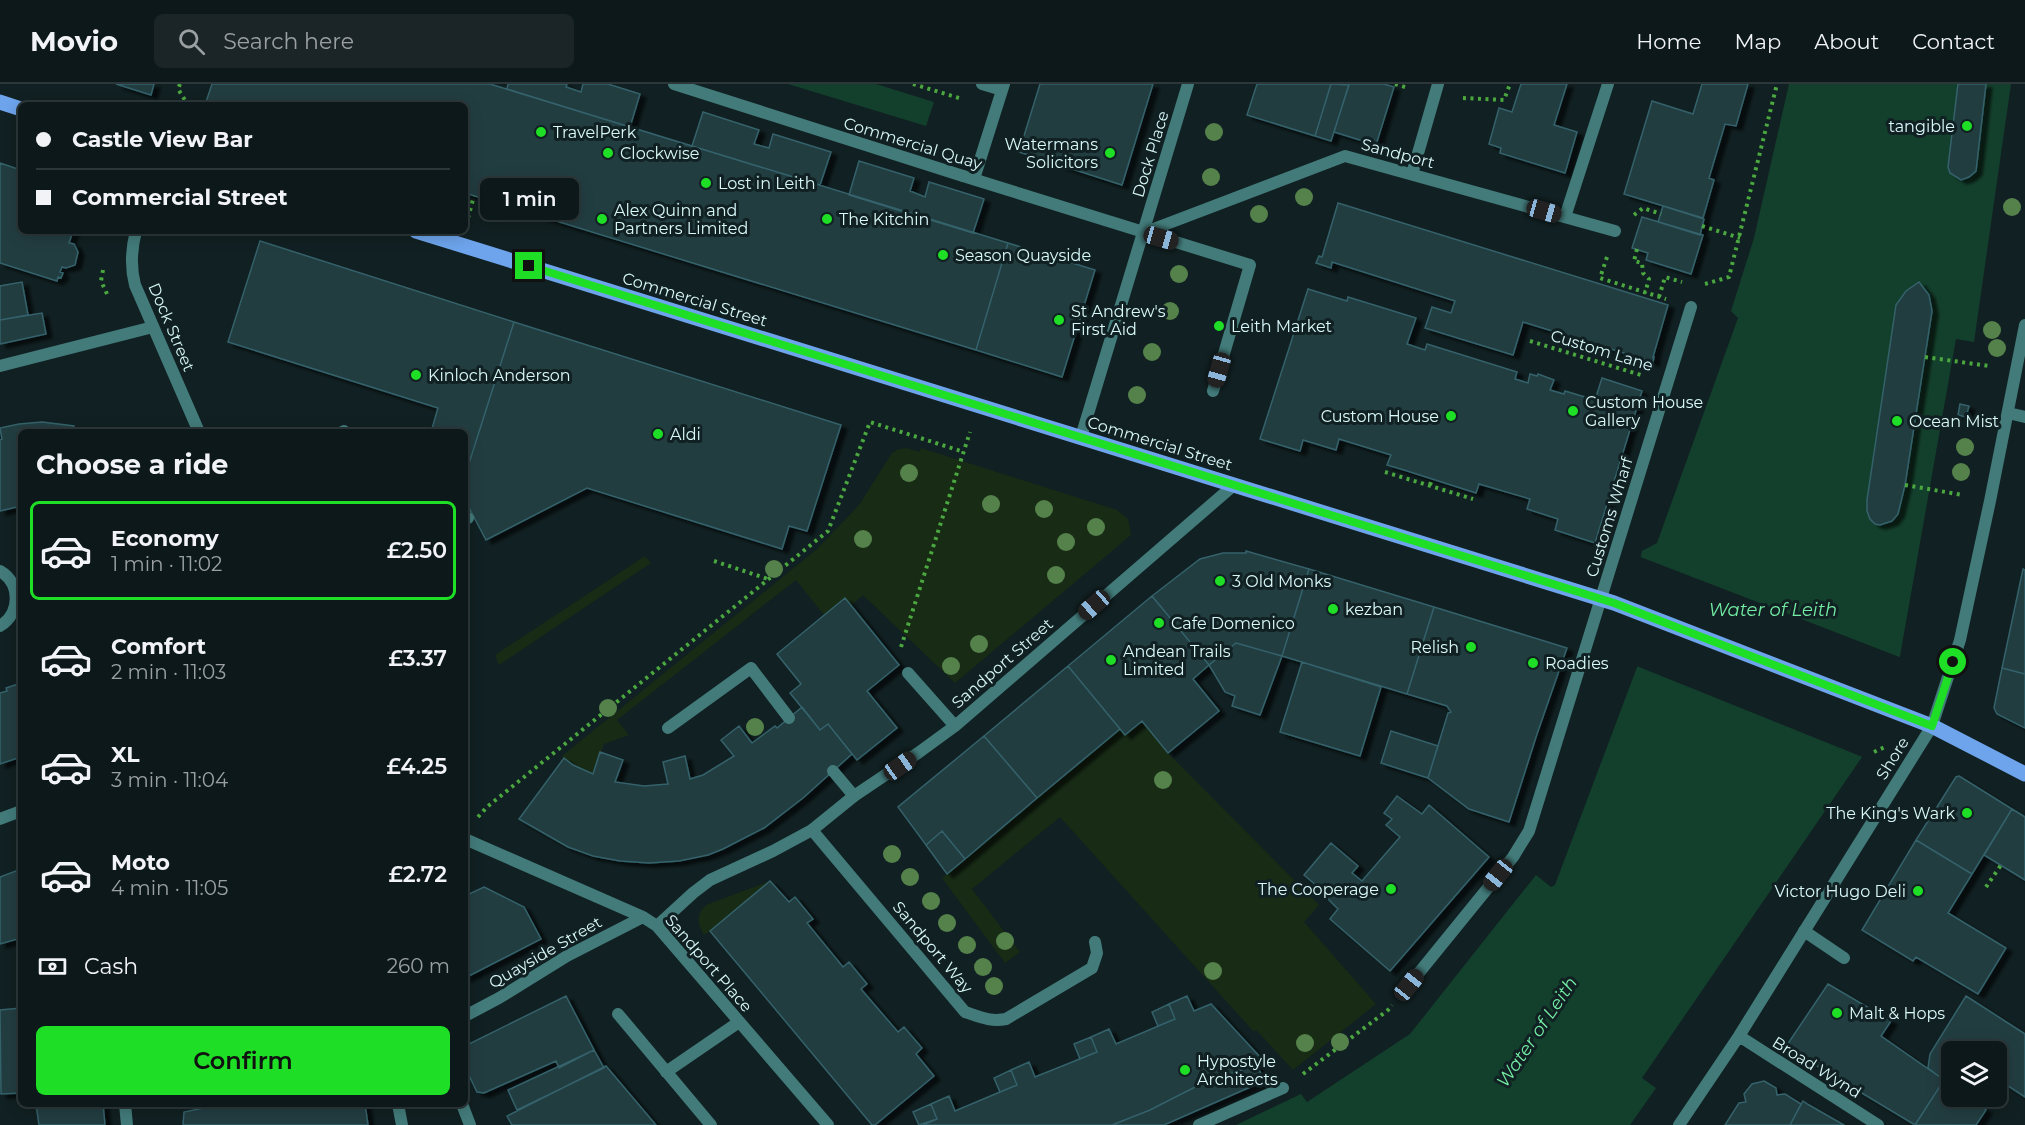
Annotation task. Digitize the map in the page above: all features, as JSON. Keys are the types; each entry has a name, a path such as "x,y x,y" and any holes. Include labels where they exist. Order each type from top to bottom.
{"main road":[{"path":"0,102 18,108"},
{"name":"Commercial Street","path":"426,234 1608,601 1932,726 2025,774"}],"street":[{"name":"Commercial Quay","path":"674,84 1143,233"},
{"path":"969,178 1003,87 982,84"},
{"name":"Dock Place","path":"1081,437 1188,84"},
{"path":"1565,217 1608,84"},
{"path":"1412,174 1437,90"},
{"name":"Sandport","path":"1143,233 1345,156 1615,231"},
{"path":"1143,233 1250,265 1213,391"},
{"name":"Dock Street","path":"135,234 131,255 131,270 135,285 198,429"},
{"name":"Customs Wharf","path":"1409,985 1513,857 1529,831 1608,601 1691,307"},
{"name":"Shore","path":"1679,1125 1739,1036 1932,726 1960,640 2025,326"},
{"path":"0,366 153,327"},
{"path":"2008,413 2025,417"},
{"name":"Sandport Street","path":"854,796 955,726 1234,484"},
{"path":"0,571 6,574 13,583 16,605 12,615 0,626"},
{"path":"668,728 751,668 789,718"},
{"name":"Sandport Street","path":"908,673 955,726"},
{"path":"657,926 710,880 812,830 854,796 833,771"},
{"path":"0,819 18,812"},
{"name":"Sandport Way","path":"812,830 965,1012 996,1021 1006,1019 1092,968 1097,953 1095,942"},
{"name":"Sandport Place","path":"468,840 642,917 657,926 828,1125"},
{"name":"Quayside Street","path":"468,1014 567,956 642,917"},
{"path":"1804,931 1844,958"},
{"path":"618,1014 711,1125"},
{"path":"666,1072 739,1022"},
{"name":"Broad Wynd","path":"1739,1036 1878,1125"},
{"path":"1199,1125 1283,1088"},
{"path":"125,1107 127,1125"},
{"path":"399,1107 402,1125"},
{"path":"463,1107 470,1125"}],"path":[{"path":"180,84 178,89 186,102"},
{"path":"914,84 996,110"},
{"path":"1437,90 1504,100 1510,84"},
{"path":"1615,231 1600,278 1691,307 1697,287 1729,277 1777,84"},
{"path":"468,218 474,196"},
{"path":"1702,226 1740,238"},
{"path":"1637,249 1634,261 1642,263 1643,273 1649,279 1645,293"},
{"name":"Custom Lane","path":"1530,341 1668,383"},
{"path":"1925,357 2016,370"},
{"path":"908,673 913,662 901,647 978,405"},
{"path":"472,823 488,807 828,531 870,422 964,452"},
{"path":"1385,472 1473,499"},
{"path":"1430,485 1432,479"},
{"path":"1905,484 1990,501"},
{"path":"714,561 769,579"},
{"path":"1986,887 2001,865"},
{"path":"1283,1088 1388,1010 1409,985"}],"shaded area":[{"path":"907,448 919,452 921,448 1117,510 1128,519 1131,535 955,683 863,595 851,606 844,598 824,615 796,580 617,720 629,735 604,744 593,774 573,765 562,756 817,549 859,505 892,453"},
{"path":"645,556 651,563 499,665 495,655"},
{"path":"1142,721 1168,753 1319,905 1304,922 1376,1004 1293,1070 1256,1030 1254,1032 1060,817 972,889 1020,952 1005,963 942,878 1120,729 1126,735"},
{"path":"770,881 704,935 699,919 700,912 706,905"}],"water":[{"path":"788,84 876,84 934,102 926,126"},
{"name":"Water of Leith","path":"1789,84 2011,84 1974,342 1956,339 1900,656 1862,757 1642,1078 1656,1088 1630,1125 1236,1125 1301,1094 1307,1102 1410,1034 1536,875 1551,887 1555,885 1639,662 1639,564 1642,551 1657,543 1738,318 1731,311 1754,238"}],"pier":[{"path":"1638,556 1902,658 1865,758 1634,665"}],"building":[{"path":"116,84 154,84 151,95"},
{"path":"212,84 490,84 1008,243 976,350 468,194 468,102 206,102"},
{"path":"508,84 567,84 566,87 581,92 583,84 608,84 640,94 630,127 507,89"},
{"path":"1040,84 1153,84 1122,185 1019,152"},
{"path":"1257,84 1331,84 1315,136 1247,115"},
{"path":"1331,84 1349,85 1331,141 1315,136"},
{"path":"1349,84 1384,84 1394,87 1376,145 1334,132"},
{"path":"1521,84 1567,84 1554,125 1577,132 1565,173 1500,153 1501,148 1489,144 1499,108 1512,112"},
{"path":"1702,84 1748,84 1736,126 1725,124 1709,178 1714,180 1703,218 1624,194 1652,101 1693,114"},
{"name":"tangible","path":"1958,84 1986,84 1976,171 1961,180 1950,173 1948,167"},
{"path":"703,112 759,130 754,144 769,148 773,134 831,152 820,185 692,146"},
{"path":"859,161 914,178 910,191 925,197 929,182 984,199 973,233 849,195"},
{"path":"0,163 18,169 18,234 72,234 69,243 74,244 78,252 75,265 62,267 60,272 63,273 57,281 0,263"},
{"path":"1338,203 1668,305 1653,362 1523,322 1513,355 1425,328 1432,307 1451,313 1455,301 1332,262 1331,268 1316,263 1319,256 1322,257"},
{"path":"1663,206 1704,219 1700,235 1658,222"},
{"path":"1642,217 1703,235 1691,274 1646,260 1648,253 1632,248"},
{"name":"Kinloch Anderson","path":"260,241 514,322 468,467 468,429 432,429 438,408 228,342"},
{"path":"1008,243 1095,270 1062,377 976,350"},
{"path":"22,282 28,315 0,320 0,286"},
{"name":"Ocean Mist","path":"1919,282 1929,295 1932,311 1905,485 1898,514 1892,521 1880,525 1870,519 1867,500 1896,305 1906,291"},
{"name":"Custom House","path":"1308,289 1347,301 1348,297 1416,318 1407,344 1425,350 1427,344 1517,372 1515,379 1528,383 1530,374 1537,376 1538,374 1554,380 1550,390 1564,394 1565,391 1595,400 1602,378 1642,391 1595,543 1555,530 1558,519 1527,509 1530,499 1479,484 1476,493 1387,465 1391,455 1339,439 1336,450 1303,440 1300,451 1260,439"},
{"path":"42,313 46,334 0,344 0,320"},
{"name":"Aldi","path":"514,322 841,425 807,531 789,526 782,549 587,488 486,540 468,506 468,467"},
{"path":"1960,404 1969,406 1966,417 1958,415"},
{"path":"42,422 74,426 73,429 18,429 18,507 0,511 0,440 2,439 0,428"},
{"path":"1246,551 1309,569 1282,656 1236,643 1209,665 1152,596 1200,559 1223,553 1246,553"},
{"path":"1309,569 1434,607 1407,694 1282,656"},
{"path":"2023,569 2025,570 2025,674 2002,668"},
{"path":"1152,596 1209,665 1193,679 1219,711 1168,753 1142,721 1125,735 1068,666"},
{"path":"845,598 899,665 867,691 897,728 857,760 828,724 820,730 790,693 801,684 777,654"},
{"path":"1434,607 1567,648 1509,822 1469,809 1428,778 1448,713 1451,712 1447,706 1407,694"},
{"path":"1236,643 1282,656 1260,715 1232,706 1235,696 1225,692 1209,665"},
{"path":"1302,662 1381,687 1360,756 1280,732"},
{"path":"1068,666 1120,729 1037,798 984,736"},
{"path":"2002,668 2025,674 2025,728 1997,714 1994,708"},
{"path":"18,684 18,758 0,764 0,693 7,691 6,688"},
{"path":"802,707 820,730 828,724 852,754 803,798 764,828 708,855 679,861 649,863 593,856 568,847 519,819 564,758 593,774 600,752 623,760 615,782 644,786 668,784 663,762 685,756 690,779 703,775 734,756 721,740 739,726 752,743 775,726 777,728"},
{"path":"1391,731 1438,746 1428,778 1381,763"},
{"path":"984,736 1037,798 965,859 942,831 926,845 898,807"},
{"path":"1959,776 2012,809 1972,874 1916,840 1956,777"},
{"name":"The Cooperage","path":"1397,796 1422,814 1429,805 1489,857 1390,971 1330,919 1338,909 1328,899 1330,897 1304,875 1331,843 1358,866 1352,873 1362,881 1400,837 1386,825 1392,819 1384,813"},
{"path":"2012,809 2025,817 2025,880 1984,855"},
{"path":"942,831 965,859 947,874 926,845"},
{"path":"1916,840 1972,874 1948,913 2006,948 1978,994 1916,957 1913,961 1862,930"},
{"path":"18,870 18,939 0,944 0,877"},
{"path":"770,881 789,902 795,897 813,919 807,923 843,967 849,962 867,984 861,989 898,1032 904,1027 922,1048 916,1054 934,1076 875,1125 872,1125 710,931"},
{"path":"484,887 524,907 541,939 468,976 468,895"},
{"path":"1828,984 1891,1021 1881,1036 1941,1078 1941,1085 1915,1125 1787,1048"},
{"path":"566,996 594,1050 559,1068 556,1061 484,1093 477,1092 468,1073 468,1045"},
{"path":"1187,996 1194,1011 1211,1004 1261,1058 1251,1062 1253,1066 1203,1083 1150,1110 1112,1125 923,1125 937,1119 931,1104 949,1096 955,1111 1017,1085 1011,1070 1029,1062 1035,1077 1097,1052 1091,1037 1109,1029 1116,1044 1175,1019 1169,1004"},
{"path":"1966,996 2025,1034 2025,1097 2007,1085 2007,1041 1941,1041 1941,1078 1928,1068 1930,1054"},
{"path":"1169,1004 1175,1019 1158,1026 1152,1012"},
{"path":"18,1008 18,1093 1,1094 0,1010"},
{"path":"1091,1037 1097,1052 1080,1059 1074,1044"},
{"path":"594,1050 604,1068 517,1110 508,1090"},
{"path":"1255,1060 1264,1081 1164,1125 1112,1125 1150,1110 1203,1083 1253,1066 1251,1062"},
{"path":"606,1066 656,1125 512,1125 507,1116"},
{"path":"1011,1070 1017,1085 1000,1092 994,1078"},
{"path":"1764,1081 1776,1088 1777,1095 1785,1094 1801,1104 1790,1125 1725,1125 1739,1103 1746,1102 1744,1094 1752,1084"},
{"path":"1941,1085 1941,1107 1982,1107 1986,1110 1976,1125 1915,1125"},
{"path":"1803,1101 1809,1105 1844,1125 1790,1125"},
{"path":"931,1104 937,1119 919,1125 913,1112"},
{"path":"36,1107 103,1107 105,1125 39,1125"},
{"path":"208,1107 365,1107 368,1125 183,1125 184,1112"}],"place":[{"name":"tangible","path":"1967,126"},
{"name":"TravelPerk","path":"541,132"},
{"name":"Clockwise","path":"608,153"},
{"name":"Watermans Solicitors","path":"1110,153"},
{"name":"Lost in Leith","path":"706,183"},
{"name":"Alex Quinn and Partners Limited","path":"602,219"},
{"name":"The Kitchin","path":"827,219"},
{"name":"Season Quayside","path":"943,255"},
{"name":"St Andrew's First Aid","path":"1059,320"},
{"name":"Leith Market","path":"1219,326"},
{"name":"Kinloch Anderson","path":"416,375"},
{"name":"Custom House Gallery","path":"1573,411"},
{"name":"Custom House","path":"1451,416"},
{"name":"Ocean Mist","path":"1897,421"},
{"name":"Aldi","path":"658,434"},
{"name":"3 Old Monks","path":"1220,581"},
{"name":"kezban","path":"1333,609"},
{"name":"Cafe Domenico","path":"1159,623"},
{"name":"Relish","path":"1471,647"},
{"name":"Andean Trails Limited","path":"1111,660"},
{"name":"Roadies","path":"1533,663"},
{"name":"The King's Wark","path":"1967,813"},
{"name":"The Cooperage","path":"1391,889"},
{"name":"Victor Hugo Deli","path":"1918,891"},
{"name":"Malt & Hops","path":"1837,1013"},
{"name":"Hypostyle Architects","path":"1185,1070"}],"route":[{"path":"529,266 1614,603 1932,726 1953,662"}]}
